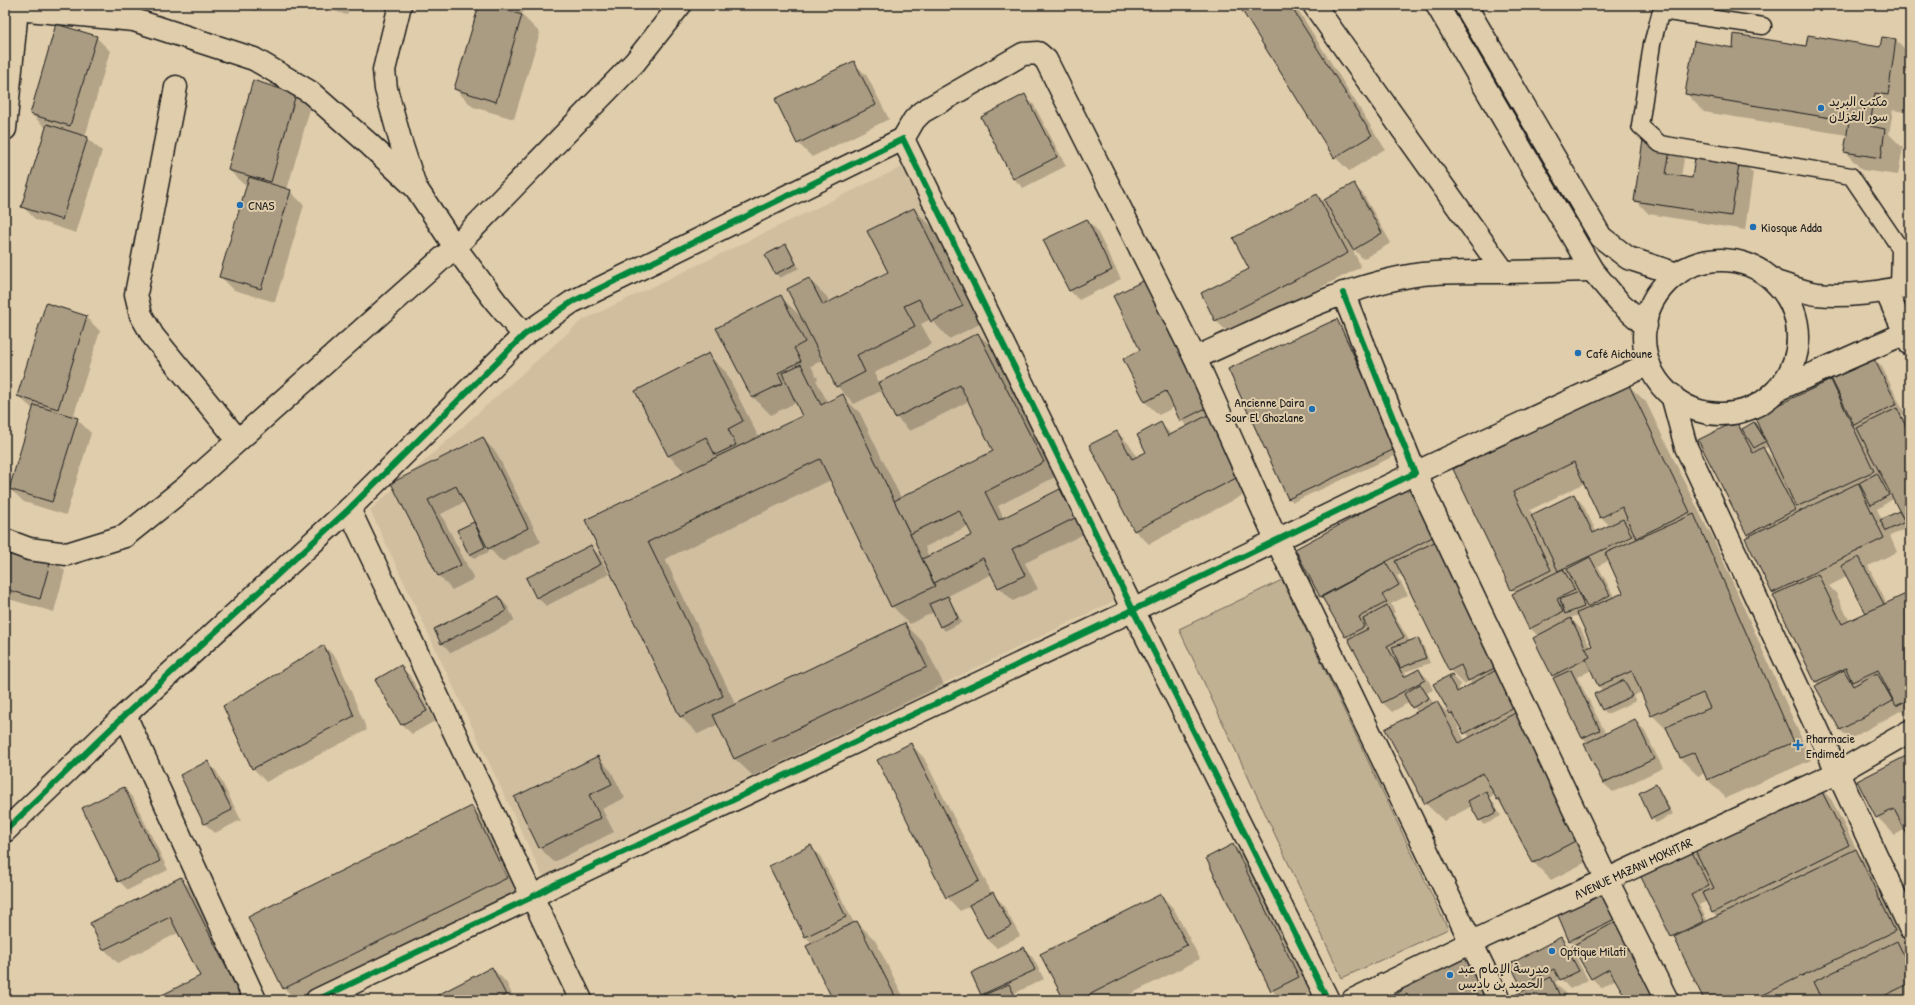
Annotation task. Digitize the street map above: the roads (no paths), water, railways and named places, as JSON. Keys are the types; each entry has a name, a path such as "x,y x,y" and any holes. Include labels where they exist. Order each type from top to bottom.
{"street":[{"path":"400,5 384,70 386,89 401,143 416,188"},
{"path":"5,540 29,548 67,554 125,536 186,487 455,247 635,62 680,5"},
{"path":"1314,5 1504,272"},
{"path":"1437,5 1592,270 1619,302 1646,326"},
{"path":"1465,5 1601,237 1628,258 1677,274"},
{"path":"5,129 11,7 134,20 254,59 310,92 416,188 455,247 496,302 524,335"},
{"path":"5,831 125,715 349,509 524,335 572,302 903,139 914,120 922,112 1023,54 1038,53 1046,60 1195,358 1276,539 1470,943 1499,1000"},
{"path":"176,87 136,294 141,315 152,336 238,440"},
{"path":"903,139 1133,610 1328,1000"},
{"path":"1728,260 1753,267 1775,282 1817,294 1836,295 1898,288 1908,336 1779,389 1758,406 1733,414 1707,414 1682,404 1662,387 1649,364 1644,339 1647,314 1659,291 1677,274 1701,262 1728,260"},
{"path":"1195,358 1342,293 1422,274 1452,272 1592,270"},
{"path":"1775,282 1792,306 1799,335 1794,364 1779,389"},
{"path":"1342,293 1415,473 1607,880 1667,1000"},
{"path":"316,1000 532,897 556,884 1133,610 1276,539 1649,364"},
{"path":"1672,395 1686,447 1910,928"},
{"path":"349,509 581,1000"},
{"path":"125,715 255,1000"},
{"name":"AVENUE MAZANI MOKHTAR","path":"1353,1000 1470,943 1837,773 1910,731"}],"lane":[{"path":"1763,26 1661,11 1652,44 1640,126 1660,144 1851,176 1900,248 1898,288"}],"place":[{"name":"مكتب البريد سور الغزلان","path":"1821,108"},
{"name":"CNAS","path":"240,205"},
{"name":"Kiosque Adda","path":"1753,227"},
{"name":"Café Aichoune","path":"1578,353"},
{"name":"Ancienne Daira Sour El Ghozlane","path":"1312,409"},
{"name":"Pharmacie Endimed","path":"1798,745"},
{"name":"Optique Milati","path":"1552,951"},
{"name":"مدرسة الإمام عبد الحميد بن باديس","path":"1450,975"}]}
